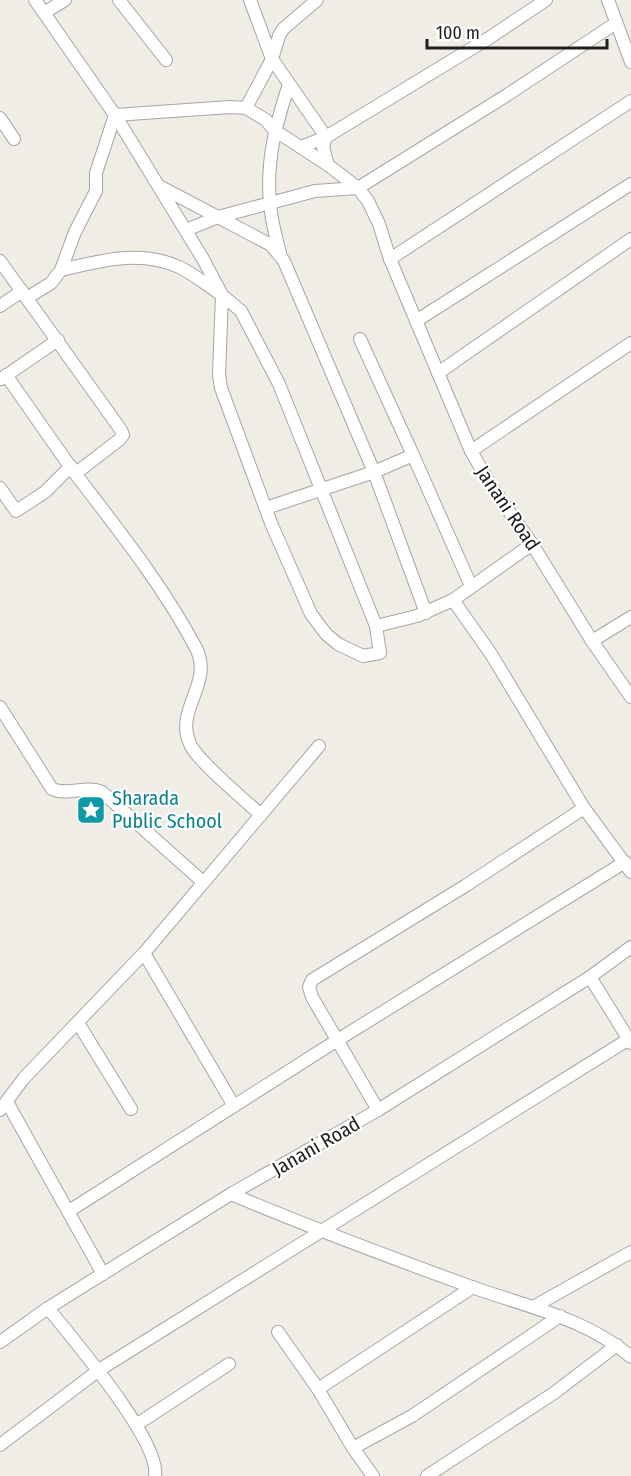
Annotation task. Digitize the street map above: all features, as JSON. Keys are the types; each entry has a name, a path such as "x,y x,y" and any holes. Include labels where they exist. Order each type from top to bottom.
{"street":[{"path":"35,0 115,115 186,230 222,295 219,375 221,388 266,508 311,614 326,634 338,644 363,656 380,653 375,626 279,384 241,311 222,295 179,268 150,258 119,258 60,270"},
{"path":"44,14 65,0"},
{"path":"119,0 166,60"},
{"path":"250,0 272,59 326,136"},
{"path":"246,108 272,59 283,29 317,0"},
{"path":"301,147 326,136 489,38 546,0"},
{"path":"608,0 631,62"},
{"path":"186,230 218,217 315,191 358,188 507,95 616,23"},
{"path":"280,255 270,204 270,160 274,130 289,84"},
{"path":"390,260 631,101"},
{"path":"115,115 230,107 246,108 266,120 274,130 328,165 358,188 368,201 379,224 390,260 471,451"},
{"path":"0,306 51,283 60,270 75,232 96,191 96,173 115,115"},
{"path":"0,118 14,139"},
{"path":"326,136 323,147 328,165"},
{"path":"416,321 631,184"},
{"path":"158,186 271,245 285,261 374,472 426,613"},
{"path":"438,373 631,238"},
{"path":"0,261 108,410 123,435 16,511 0,488"},
{"path":"360,339 471,586"},
{"path":"58,340 3,377 144,562 198,653 201,681 186,714 190,744 199,757 261,815"},
{"name":"Janani Road","path":"631,343 471,451 592,641 631,697"},
{"path":"266,508 374,472 413,454"},
{"path":"375,626 426,613 453,600 532,544"},
{"path":"69,1211 336,1041 628,867 584,808 491,654 453,600"},
{"path":"592,641 631,617"},
{"path":"0,706 52,789 64,792 89,789 102,792 203,882"},
{"path":"103,1274 69,1211 4,1106 24,1078 144,953 318,746"},
{"path":"378,1110 312,997 309,987 312,980 465,886 584,808"},
{"name":"Janani Road","path":"0,1342 48,1308 231,1194 378,1110 590,977 631,947"},
{"path":"144,953 234,1106"},
{"path":"0,1445 99,1370 630,1041 590,977"},
{"path":"78,1023 131,1108"},
{"path":"231,1194 321,1232 560,1316 617,1345 631,1357"},
{"path":"533,1307 631,1252"},
{"path":"318,1389 473,1287"},
{"path":"48,1308 99,1370 136,1425 155,1467 155,1476"},
{"path":"352,1448 412,1416 560,1316"},
{"path":"278,1332 318,1389 352,1448 373,1476"},
{"path":"427,1476 554,1393 617,1345"},
{"path":"136,1425 229,1364"}],"place":[{"name":"Sharada Public School","path":"91,810"}]}
